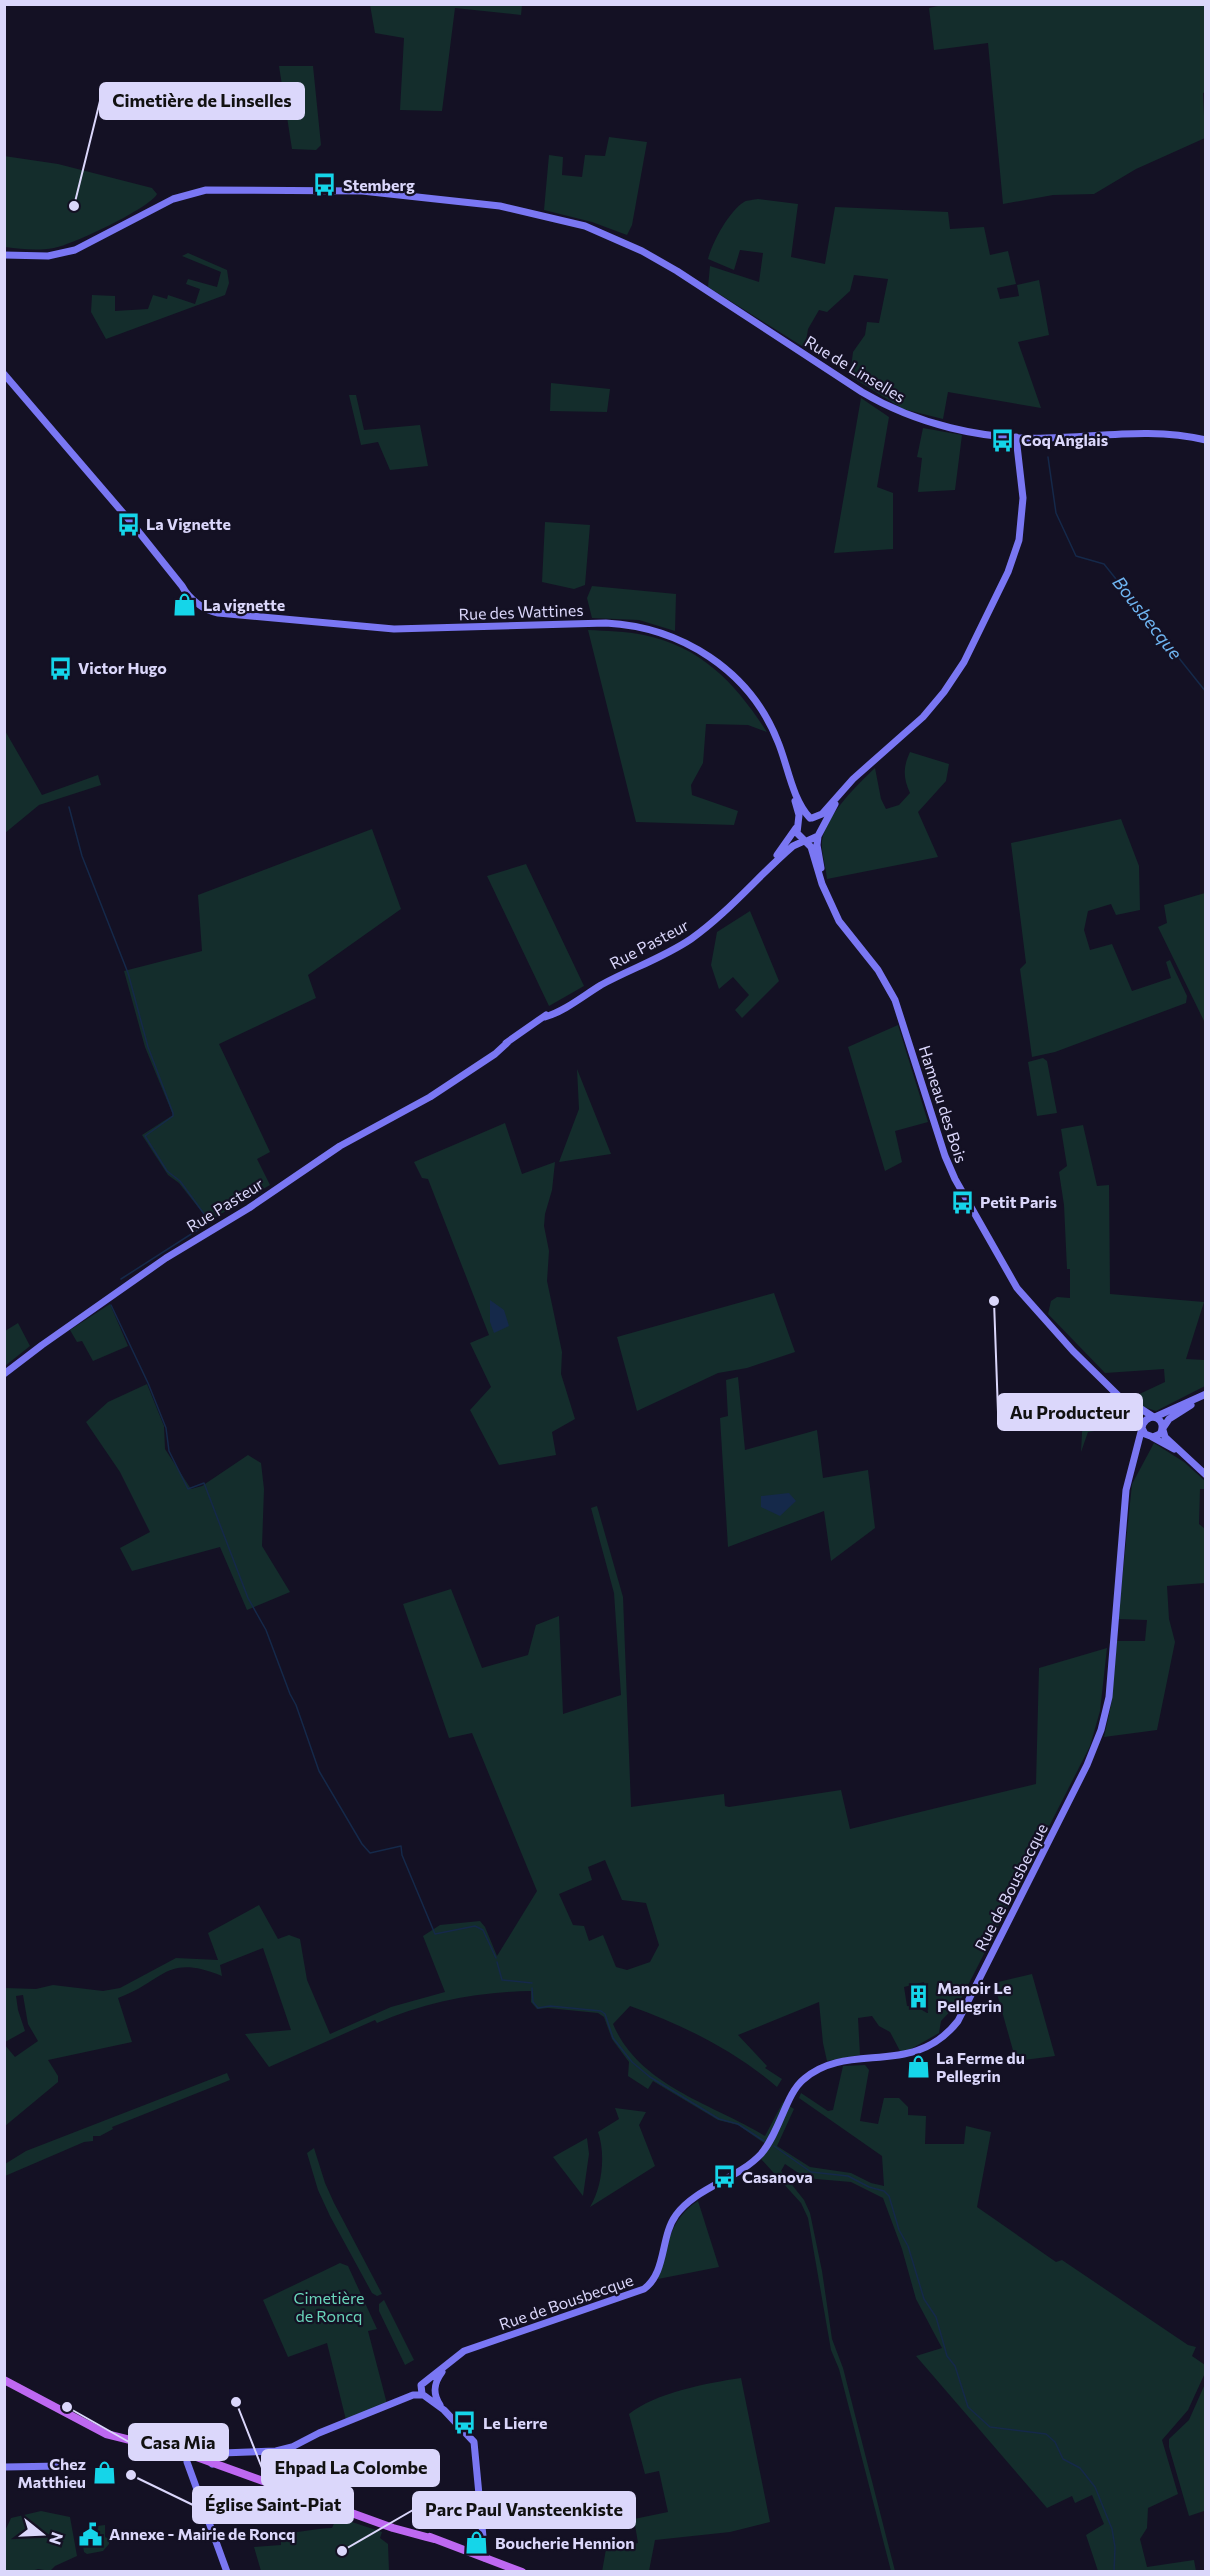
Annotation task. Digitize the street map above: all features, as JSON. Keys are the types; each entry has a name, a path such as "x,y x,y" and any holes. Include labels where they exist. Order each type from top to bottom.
{"main road":[{"path":"4,2380 102,2433 187,2454 414,2536 434,2539 522,2571"},
{"path":"485,2558 511,2571"}],"street":[{"name":"Rue de Linselles","path":"4,254 52,255 75,250 172,199 214,189 381,192 518,209 585,226 626,243 677,271 862,392 892,408 945,426 1020,438 1148,432 1206,440"},
{"name":"Rue des Wattines","path":"4,374 141,534 185,593 203,608 214,612 350,626 405,629 606,623 631,625 656,631 700,650 741,684 769,723 804,811 811,818"},
{"path":"846,786 819,834 805,841 798,836 797,825 822,814 846,786 927,714 966,658 1005,580 1016,549 1023,511 1020,438"},
{"name":"Rue des Wattines","path":"790,778 799,813 797,825"},
{"path":"811,818 818,824 819,834"},
{"name":"Rue Pasteur","path":"761,875 797,825"},
{"name":"Hameau des Bois","path":"819,834 817,845 829,900"},
{"name":"Rue Pasteur","path":"4,1374 166,1258 243,1212 334,1149 411,1109 468,1071 494,1049 569,1000 684,943 717,918 792,846 805,841"},
{"name":"Hameau des Bois","path":"805,841 811,847 829,900 844,928 879,970 891,992 902,1017 947,1163 1013,1283 1058,1335 1138,1415 1142,1426"},
{"name":"Hameau des Bois","path":"1115,1390 1154,1417"},
{"path":"1193,1462 1145,1434 1142,1426 1145,1420 1206,1394"},
{"path":"1151,1437 1158,1436 1169,1419 1206,1394"},
{"path":"1154,1417 1161,1421 1165,1437 1206,1475"},
{"name":"Rue de Bousbecque","path":"425,2382 464,2351 644,2289 656,2275 670,2227 678,2213 688,2203 740,2171 757,2157 774,2136 795,2090 804,2078 841,2063 917,2052 936,2042 955,2025 1087,1765 1101,1730 1111,1680 1116,1595 1130,1474 1142,1426"},
{"name":"Rue de Bousbecque","path":"1130,1474 1142,1445 1151,1437"},
{"name":"Rue de Bousbecque","path":"435,2389 436,2380 448,2364"},
{"path":"444,2410 436,2399 435,2389 431,2382 425,2382 420,2388 424,2396 444,2410 469,2434 475,2444 485,2558"},
{"path":"212,2464 222,2453 276,2451 291,2447 319,2433 413,2395 431,2396 435,2389"},
{"path":"187,2454 227,2571"},
{"path":"4,2467 62,2466"}],"green space":[{"path":"370,4 522,5 521,15 455,8 442,111 400,110 404,38 375,33"},
{"path":"942,5 1205,5 1206,92 1203,93 1205,138 1136,169 1094,194 1053,195 1003,204 988,43 934,50 929,8"},
{"path":"279,66 313,66 321,145 316,150 292,149"},
{"path":"609,137 647,142 632,225 627,235 592,222 544,210 549,155 563,157 562,175 582,177 585,155 605,156"},
{"path":"4,156 58,164 152,188 157,194 126,216 63,245 41,249 5,247"},
{"path":"749,200 798,204 791,257 825,264 835,207 948,212 950,229 984,227 990,255 1008,251 1016,284 997,288 1000,299 1019,296 1017,285 1039,280 1049,335 1018,342 1041,408 948,392 943,419 903,409 850,376 853,352 865,335 867,322 879,323 888,279 854,275 850,291 827,312 819,310 808,329 805,348 708,287 710,266 759,282 763,253 740,250 734,270 708,259 717,236 738,206"},
{"path":"188,253 227,270 229,283 225,295 106,339 91,312 92,295 115,296 115,311 148,309 153,295 167,299 168,295 195,304 200,289 186,284 188,279 217,287 221,272 182,256"},
{"path":"551,383 610,389 607,412 550,411"},
{"path":"349,395 356,395 364,430 420,425 428,466 390,470 378,442 361,445"},
{"path":"861,398 889,417 877,487 893,493 893,549 834,553"},
{"path":"923,428 962,435 955,490 918,492 922,458 917,457"},
{"path":"545,522 590,525 585,585 574,589 542,582"},
{"path":"592,586 676,594 675,631 639,620 592,618 587,598"},
{"path":"588,630 644,635 683,648 716,670 743,698 767,732 748,725 706,724 703,763 691,785 692,795 738,811 734,825 636,822"},
{"path":"4,729 42,795 98,775 101,785 39,805 5,833"},
{"path":"910,752 949,764 946,781 918,812 938,857 827,879 822,841 829,821 851,792 875,768 881,799 886,809 899,805 910,793 905,772"},
{"path":"1121,819 1139,866 1140,910 1116,915 1111,904 1088,911 1084,930 1090,950 1112,944 1132,991 1171,978 1166,962 1170,960 1187,996 1186,1003 1055,1052 1032,1057 1020,969 1026,963 1011,843"},
{"path":"372,829 401,909 308,975 316,998 219,1044 270,1152 257,1159 270,1185 209,1221 179,1183 168,1175 142,1135 173,1115 145,1047 124,971 202,951 198,895"},
{"path":"526,864 584,986 549,1006 487,876"},
{"path":"1206,893 1205,1023 1158,927 1167,923 1164,905"},
{"path":"750,911 779,981 742,1018 735,1010 749,995 733,977 719,989 711,965 717,932"},
{"path":"898,1025 928,1122 895,1131 902,1162 885,1171 848,1047"},
{"path":"1043,1058 1047,1061 1057,1113 1037,1116 1028,1062"},
{"path":"577,1069 611,1154 559,1162 579,1109"},
{"path":"505,1123 522,1174 555,1162 544,1226 549,1251 547,1281 562,1352 561,1374 575,1419 552,1432 556,1455 499,1465 470,1410 491,1387 470,1343 489,1335 428,1179 422,1178 414,1162"},
{"path":"1083,1125 1097,1186 1109,1185 1110,1294 1204,1302 1186,1359 1205,1360 1205,1386 1156,1411 1141,1406 1131,1398 1165,1382 1164,1369 1105,1373 1048,1314 1051,1301 1057,1297 1070,1298 1070,1269 1067,1269 1064,1205 1059,1172 1067,1166 1061,1129"},
{"path":"774,1293 795,1352 747,1368 718,1373 637,1411 617,1337"},
{"path":"110,1304 128,1346 93,1361 82,1341 77,1342 70,1330"},
{"path":"18,1323 30,1346 5,1366 5,1331"},
{"path":"738,1377 745,1450 817,1430 823,1478 868,1470 875,1528 831,1561 824,1511 728,1547 720,1418 728,1416 726,1380"},
{"path":"147,1384 164,1426 165,1449 191,1489 202,1486 248,1455 261,1463 264,1489 262,1546 290,1592 247,1610 220,1547 132,1571 120,1548 150,1532 120,1472 86,1422 108,1402"},
{"path":"1084,1396 1089,1414 1103,1425 1114,1414 1119,1418 1126,1409 1135,1418 1135,1425 1088,1432 1081,1452"},
{"path":"1154,1443 1184,1462 1205,1481 1205,1489 1200,1489 1199,1524 1205,1529 1205,1583 1167,1586 1169,1619 1175,1642 1157,1730 1104,1737 1111,1705 1117,1641 1145,1641 1147,1620 1118,1619 1132,1484"},
{"path":"597,1506 623,1597 631,1807 724,1794 725,1806 729,1807 841,1790 850,1829 1036,1784 1039,1668 1107,1648 1100,1711 1090,1746 960,2001 941,2021 939,2033 904,2053 900,2051 890,2032 879,2026 872,2016 858,2018 860,2055 827,2061 819,2002 738,2035 767,2066 765,2068 782,2079 777,2087 726,2050 650,2013 630,2006 613,2024 625,2045 640,2063 659,2078 679,2091 765,2136 783,2102 794,2109 777,2146 810,2167 851,2173 871,2183 884,2186 882,2156 799,2098 801,2093 828,2111 833,2110 843,2066 865,2065 869,2070 860,2121 878,2124 884,2098 899,2098 908,2107 908,2115 926,2116 925,2144 964,2144 966,2126 991,2132 977,2207 1056,2262 1062,2260 1188,2345 1196,2347 1192,2356 1205,2365 1205,2373 1188,2410 1162,2440 1178,2494 1148,2508 1147,2528 1140,2539 1147,2567 1194,2560 1196,2571 1098,2571 1086,2535 1104,2524 1092,2495 1075,2503 1072,2496 1047,2508 916,2356 942,2348 916,2299 902,2249 883,2198 851,2182 803,2176 785,2164 781,2171 804,2200 810,2213 822,2271 832,2339 843,2368 895,2571 891,2571 839,2369 831,2350 808,2218 801,2203 761,2159 770,2147 738,2125 718,2120 653,2081 648,2089 628,2076 629,2062 612,2039 604,2017 598,2013 537,2009 531,2002 531,1991 491,1993 452,1999 414,2009 377,2023 375,2020 269,2067 245,2034 291,2030 263,1948 220,1965 222,1976 188,1967 176,1968 118,1998 132,2042 48,2060 58,2076 58,2082 5,2126 4,2044 15,2057 38,2041 28,2024 23,1995 16,1996 25,2031 5,2042 5,1988 36,1989 53,1985 103,1991 120,1988 176,1958 218,1960 208,1933 259,1905 278,1939 289,1935 300,1939 307,1980 330,2034 391,2007 445,1992 423,1936 440,1925 480,1921 485,1927 497,1956 537,1891 472,1733 449,1738 403,1604 451,1589 482,1668 528,1655 536,1625 559,1616 563,1714 621,1695 614,1593 591,1508","holes":["605,1860 622,1900 646,1903 659,1945 650,1962 627,1970 616,1967 603,1935 589,1941 584,1926 573,1925 559,1894 592,1880 588,1867","924,1982 928,2013 917,2007 907,2006 904,1987"]},
{"path":"1032,1974 1055,2056 1016,2061 994,1983"},
{"path":"227,2073 230,2080 112,2127 113,2129 100,2136 93,2136 93,2141 84,2142 5,2176 5,2164 26,2151"},
{"path":"615,2108 646,2112 639,2125 655,2166 590,2207 600,2181 602,2151 598,2132 619,2119"},
{"path":"587,2138 589,2154 583,2196 553,2157"},
{"path":"314,2148 334,2203 382,2294 377,2296 372,2293 330,2216 318,2190 307,2153"},
{"path":"698,2201 719,2267 658,2279 675,2225 681,2216"},
{"name":"Cimetière de Roncq","path":"340,2263 348,2266 377,2329 368,2331 387,2404 346,2420 327,2343 288,2357 263,2300"},
{"path":"384,2300 414,2360 405,2365 379,2311 379,2304"},
{"path":"741,2378 770,2522 730,2532 655,2540 649,2571 602,2572 606,2549 638,2543 634,2519 668,2512 659,2471 645,2474 629,2414 667,2395 697,2386"},
{"path":"1205,2384 1205,2514 1204,2511 1189,2516 1169,2447 1169,2439 1189,2420"},
{"path":"41,2511 70,2517 77,2556 55,2566 50,2571 38,2569 5,2571 5,2531 11,2518"},
{"path":"337,2517 382,2532 380,2538 388,2544 389,2571 261,2571 254,2547 281,2545 281,2532 332,2528"},
{"path":"105,2525 105,2537 109,2539 109,2544 103,2551 87,2554 84,2552 82,2540 85,2539 88,2544 95,2543 99,2538 97,2526"}],"water":[{"path":"490,1300 504,1310 509,1326 494,1333 490,1322"},
{"path":"789,1493 796,1501 780,1516 761,1507 761,1496"}],"waterway":[{"name":"Bousbecque","path":"1048,457 1056,513 1076,556 1104,564 1206,692"},
{"path":"69,807 82,856 128,973 148,1047 173,1113 173,1116 145,1136 167,1171 180,1181 210,1222 121,1279"},
{"path":"111,1305 148,1383 166,1428 169,1451 188,1489 204,1483 248,1598 266,1630 296,1705 319,1771 362,1844 370,1853 401,1846 402,1855 435,1934 475,1926 483,1930 496,1958"},
{"path":"497,1962 502,1980 532,1983"},
{"path":"532,1988 533,2002 538,2008 550,2006 601,2011 605,2014 613,2038 632,2062 650,2077 719,2119 738,2124 764,2141"},
{"path":"774,2146 811,2172 848,2176 869,2187 884,2191 889,2196 899,2230 908,2246 924,2299 936,2317 947,2356 955,2366 968,2407 990,2427 1046,2434 1055,2442 1063,2459 1080,2468 1095,2487 1112,2529 1115,2547 1114,2572"}],"place":[{"name":"Stemberg","path":"325,185"},
{"name":"Cimetière de Linselles","path":"74,206"},
{"name":"Coq Anglais","path":"1003,440"},
{"name":"La Vignette","path":"128,524"},
{"name":"La vignette","path":"185,605"},
{"name":"Victor Hugo","path":"60,668"},
{"name":"Petit Paris","path":"962,1202"},
{"name":"Au Producteur","path":"994,1301"},
{"name":"Manoir Le Pellegrin","path":"919,1997"},
{"name":"La Ferme du Pellegrin","path":"918,2067"},
{"name":"Casanova","path":"724,2177"},
{"name":"Ehpad La Colombe","path":"236,2402"},
{"name":"Casa Mia","path":"67,2407"},
{"name":"Le Lierre","path":"465,2423"},
{"name":"Chez Matthieu","path":"104,2473"},
{"name":"Église Saint-Piat","path":"131,2475"},
{"name":"Annexe - Mairie de Roncq","path":"91,2534"},
{"name":"Boucherie Hennion","path":"477,2543"},
{"name":"Parc Paul Vansteenkiste","path":"342,2551"}]}
